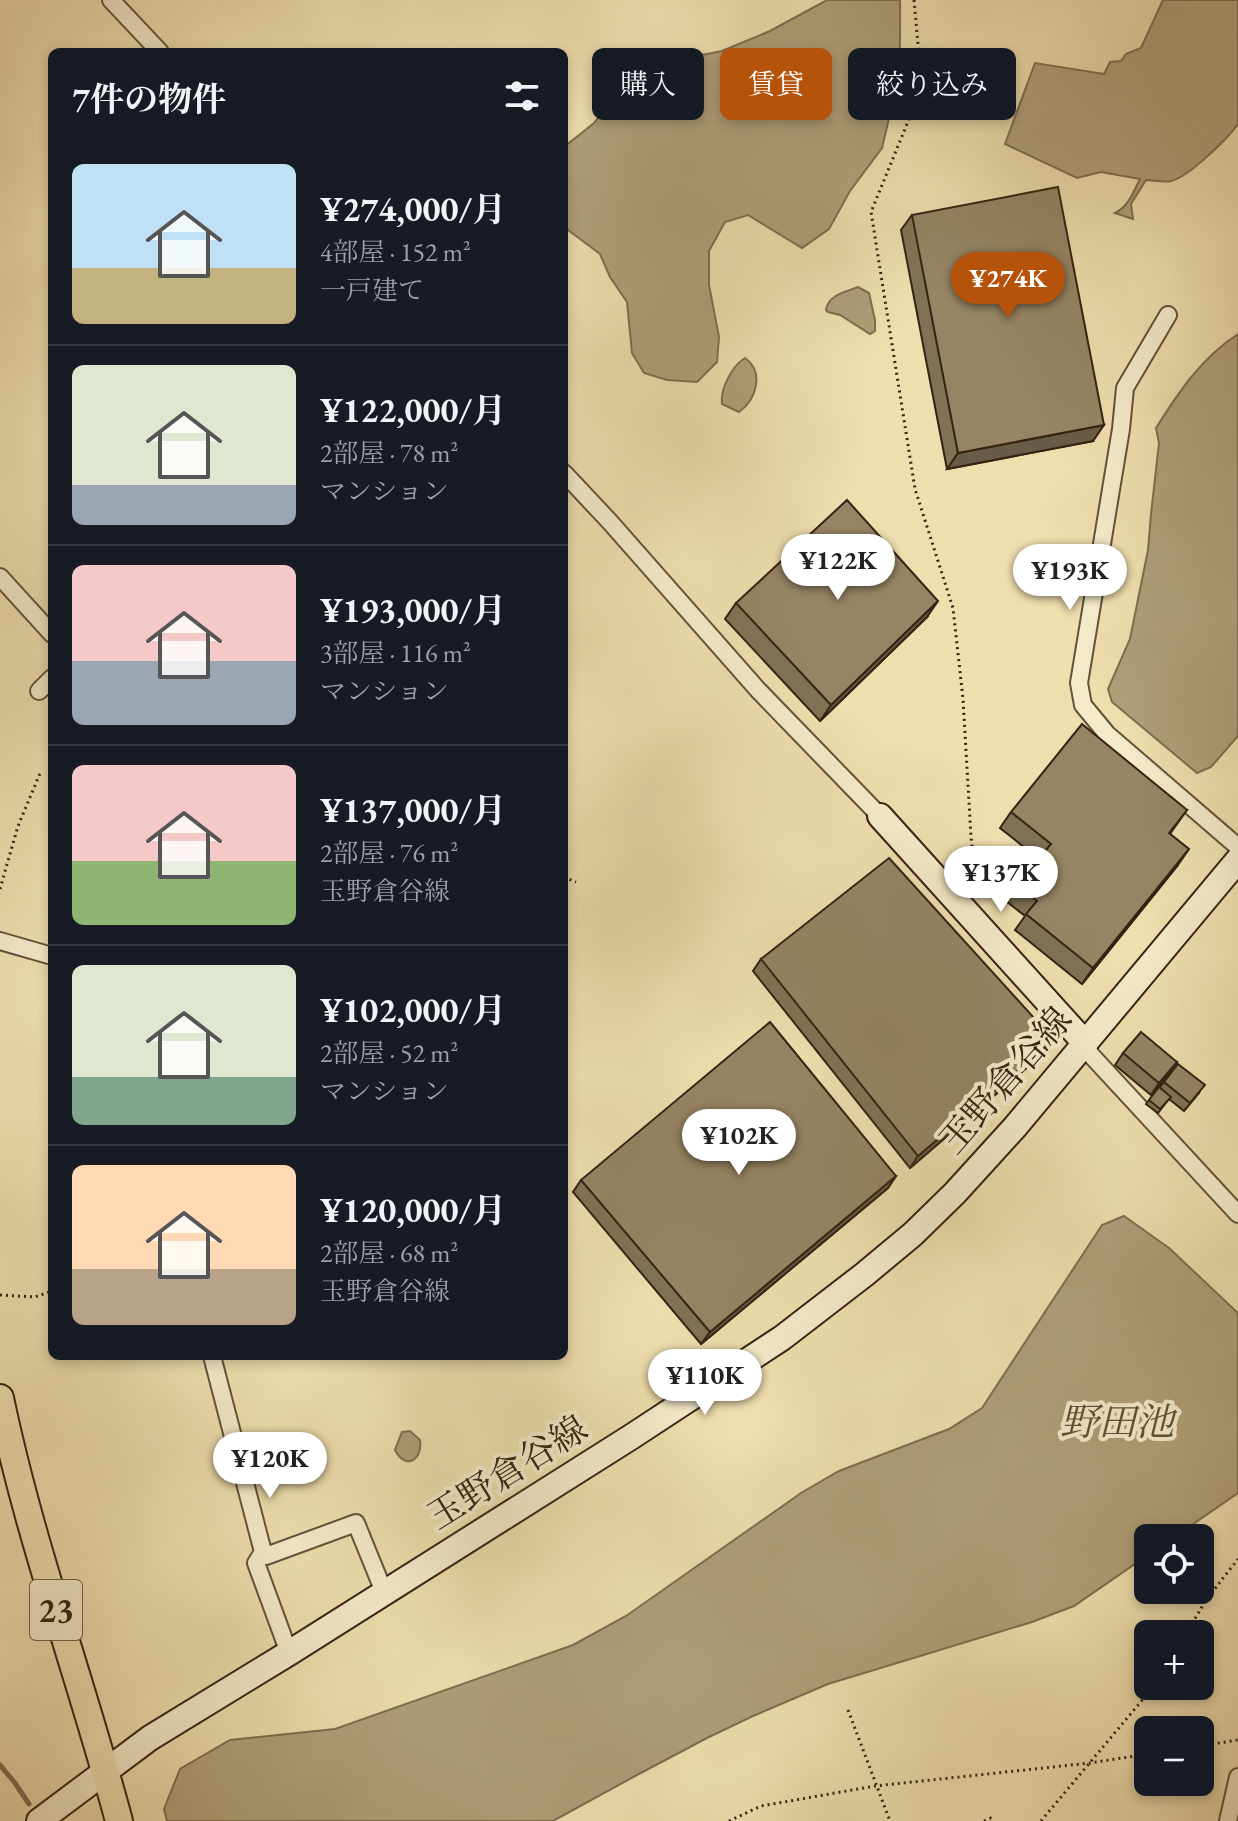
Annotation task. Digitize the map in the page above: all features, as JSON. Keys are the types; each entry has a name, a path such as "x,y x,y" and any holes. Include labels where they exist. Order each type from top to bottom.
{"main road":[{"path":"880,816 1085,1043"},
{"name":"玉野倉谷線","path":"39,1821 150,1738 631,1437 782,1338 865,1274 955,1193 1015,1127 1238,860"},
{"name":"23","path":"0,1398 10,1447 47,1582 119,1821"}],"street":[{"path":"111,0 156,48"},
{"path":"1168,315 1125,388 1079,683 1083,705 1107,734 1238,847"},
{"path":"568,477 758,690 880,816"},
{"path":"0,577 48,630"},
{"path":"39,691 48,682"},
{"path":"0,941 48,955"},
{"path":"1085,1043 1091,1055 1238,1214"},
{"path":"213,1360 263,1552 256,1563 289,1653"},
{"path":"261,1555 266,1556 356,1523 384,1592"},
{"path":"1228,1821 1238,1777"}],"path":[{"path":"914,0 920,66 914,107 871,212 915,489 953,608 978,900 968,914"},
{"path":"0,889 18,826 41,771"},
{"path":"568,879 576,882"},
{"path":"0,1295 35,1297 48,1292"},
{"path":"1194,1620 1238,1559"},
{"path":"1041,1821 1142,1700"},
{"path":"848,1710 890,1821"},
{"path":"1214,1744 1238,1740"},
{"path":"729,1821 761,1806 875,1786 1134,1756"},
{"path":"984,1821 991,1818 994,1821"}],"water":[{"path":"827,0 900,0 900,48 848,48 848,120 889,120 882,148 850,191 829,229 802,248 748,215 725,222 709,251 709,285 719,337 717,362 697,382 667,380 644,373 632,353 627,302 610,277 600,254 568,230 568,144 596,120 704,120 704,55 720,51 720,120 832,120 832,48 729,48 770,31"},
{"path":"1163,0 1238,0 1238,124 1188,173 1168,182 1146,180 1131,204 1133,219 1115,213 1127,203 1140,179 1101,172 1077,178 1005,144 1035,63 1104,74 1110,62 1121,61 1126,54 1141,48"},
{"path":"858,287 869,293 875,320 875,331 870,334 826,310 834,297"},
{"path":"1238,334 1238,736 1211,767 1197,773 1112,702 1108,689 1130,639 1148,550 1159,443 1156,428 1202,365"},
{"path":"745,358 755,371 756,386 750,400 739,412 722,404 722,398 731,372"},
{"name":"野田池","path":"1124,1216 1169,1248 1238,1313 1238,1493 1193,1524 1134,1524 1134,1565 1074,1606 1032,1622 828,1684 707,1738 553,1821 167,1821 164,1809 180,1769 230,1740 335,1729 573,1645 626,1616 801,1493 839,1471 949,1429 982,1408 1102,1225"},
{"path":"410,1431 420,1440 420,1447 416,1458 408,1461 395,1450 402,1432"}],"building":[{"path":"1058,187 1104,425 958,453 912,215"},
{"path":"847,500 938,601 831,705 736,603"},
{"path":"1082,724 1187,810 1169,833 1189,849 1093,968 1026,914 1037,901 1017,885 1051,844 1011,812"},
{"path":"889,858 1054,1040 918,1156 761,959"},
{"path":"770,1022 896,1176 710,1332 581,1180"},
{"path":"1141,1032 1177,1062 1159,1083 1123,1053"},
{"path":"1178,1064 1205,1085 1190,1103 1164,1082"},
{"path":"1159,1087 1171,1097 1160,1109 1149,1100"}],"waterway":[{"path":"0,1765 29,1804"}]}
